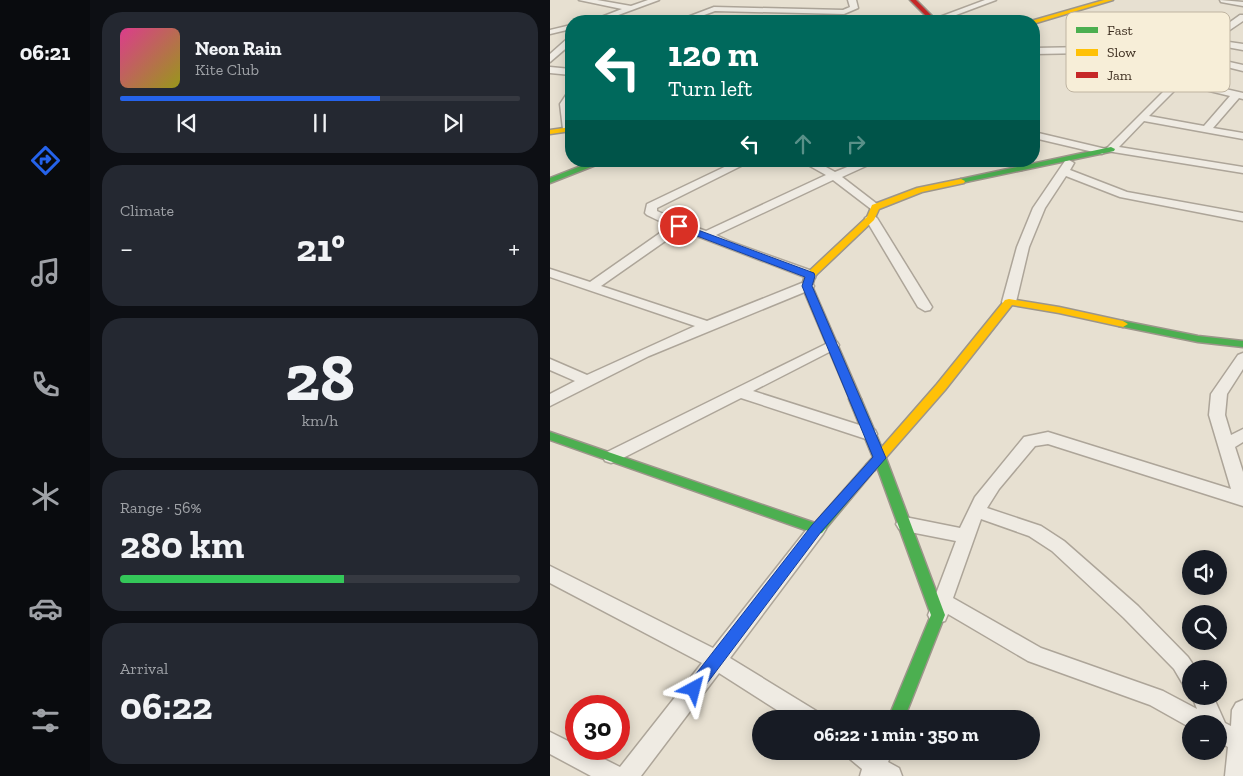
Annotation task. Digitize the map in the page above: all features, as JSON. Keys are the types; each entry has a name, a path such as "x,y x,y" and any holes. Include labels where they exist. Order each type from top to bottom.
{"street":[{"path":"582,0 633,8"},
{"path":"613,15 655,0"},
{"path":"698,15 734,0"},
{"path":"714,9 834,14 854,8 852,0"},
{"path":"913,0 927,15"},
{"path":"950,15 992,0"},
{"path":"1069,12 1110,0"},
{"path":"1224,0 1243,4"},
{"path":"1040,20 1066,13"},
{"path":"1230,27 1242,19"},
{"path":"550,32 565,28"},
{"path":"550,59 565,45"},
{"path":"1230,45 1243,47"},
{"path":"1040,51 1066,51"},
{"path":"1230,65 1243,68"},
{"path":"550,70 565,71"},
{"path":"1040,164 1107,150 1168,92"},
{"path":"1207,130 1240,95"},
{"path":"1142,118 1243,136"},
{"path":"550,132 565,130"},
{"path":"1040,136 1107,150 1243,170"},
{"path":"627,776 817,529 941,387 1009,302 1023,247 1039,208 1073,158"},
{"path":"552,181 587,167"},
{"path":"733,167 651,206 650,213 679,226 707,235 808,281 832,346 941,609 1035,654 1156,698 1188,715"},
{"path":"818,167 833,175 873,213 925,307"},
{"path":"707,235 833,175 855,167"},
{"path":"550,401 586,380 808,281 873,213 920,190 1022,167"},
{"path":"1064,171 1124,195 1243,217"},
{"path":"592,286 679,226"},
{"path":"550,273 706,325"},
{"path":"1009,302 1064,310 1165,335 1243,344"},
{"path":"611,457 832,346"},
{"path":"1243,358 1219,394 1217,415 1243,500"},
{"path":"550,364 586,380"},
{"path":"740,392 869,434"},
{"path":"1226,446 1243,435"},
{"path":"550,436 817,529"},
{"path":"900,710 941,609 977,511 993,485 1024,448 1035,439 1048,438 1067,443 1243,500"},
{"path":"977,511 1035,531 1058,546 1131,612 1182,665"},
{"path":"905,524 967,536"},
{"path":"550,574 716,660 796,710"},
{"path":"1236,776 1238,741 1243,710"},
{"path":"1227,735 1238,741"},
{"path":"550,743 614,776"},
{"path":"870,760 880,768"}],"traffic: fast":[{"path":"1040,164 1111,149"},
{"path":"550,181 586,167"},
{"path":"961,181 1027,167"},
{"path":"1123,324 1198,339 1243,344"},
{"path":"855,399 880,458 938,615 900,710"},
{"path":"550,436 817,529 871,467"}],"traffic: slow":[{"path":"1069,12 1110,0"},
{"path":"1040,20 1066,13"},
{"path":"550,132 565,130"},
{"path":"855,399 807,286 810,275 871,218 875,207 920,190 961,181"},
{"path":"871,467 941,387 1009,302 1059,310 1123,324"}],"traffic: jam":[{"path":"913,0 928,15"}],"route":[{"path":"679,226 707,235 726,245 810,276 807,286 880,458 817,529 694,689"}]}
